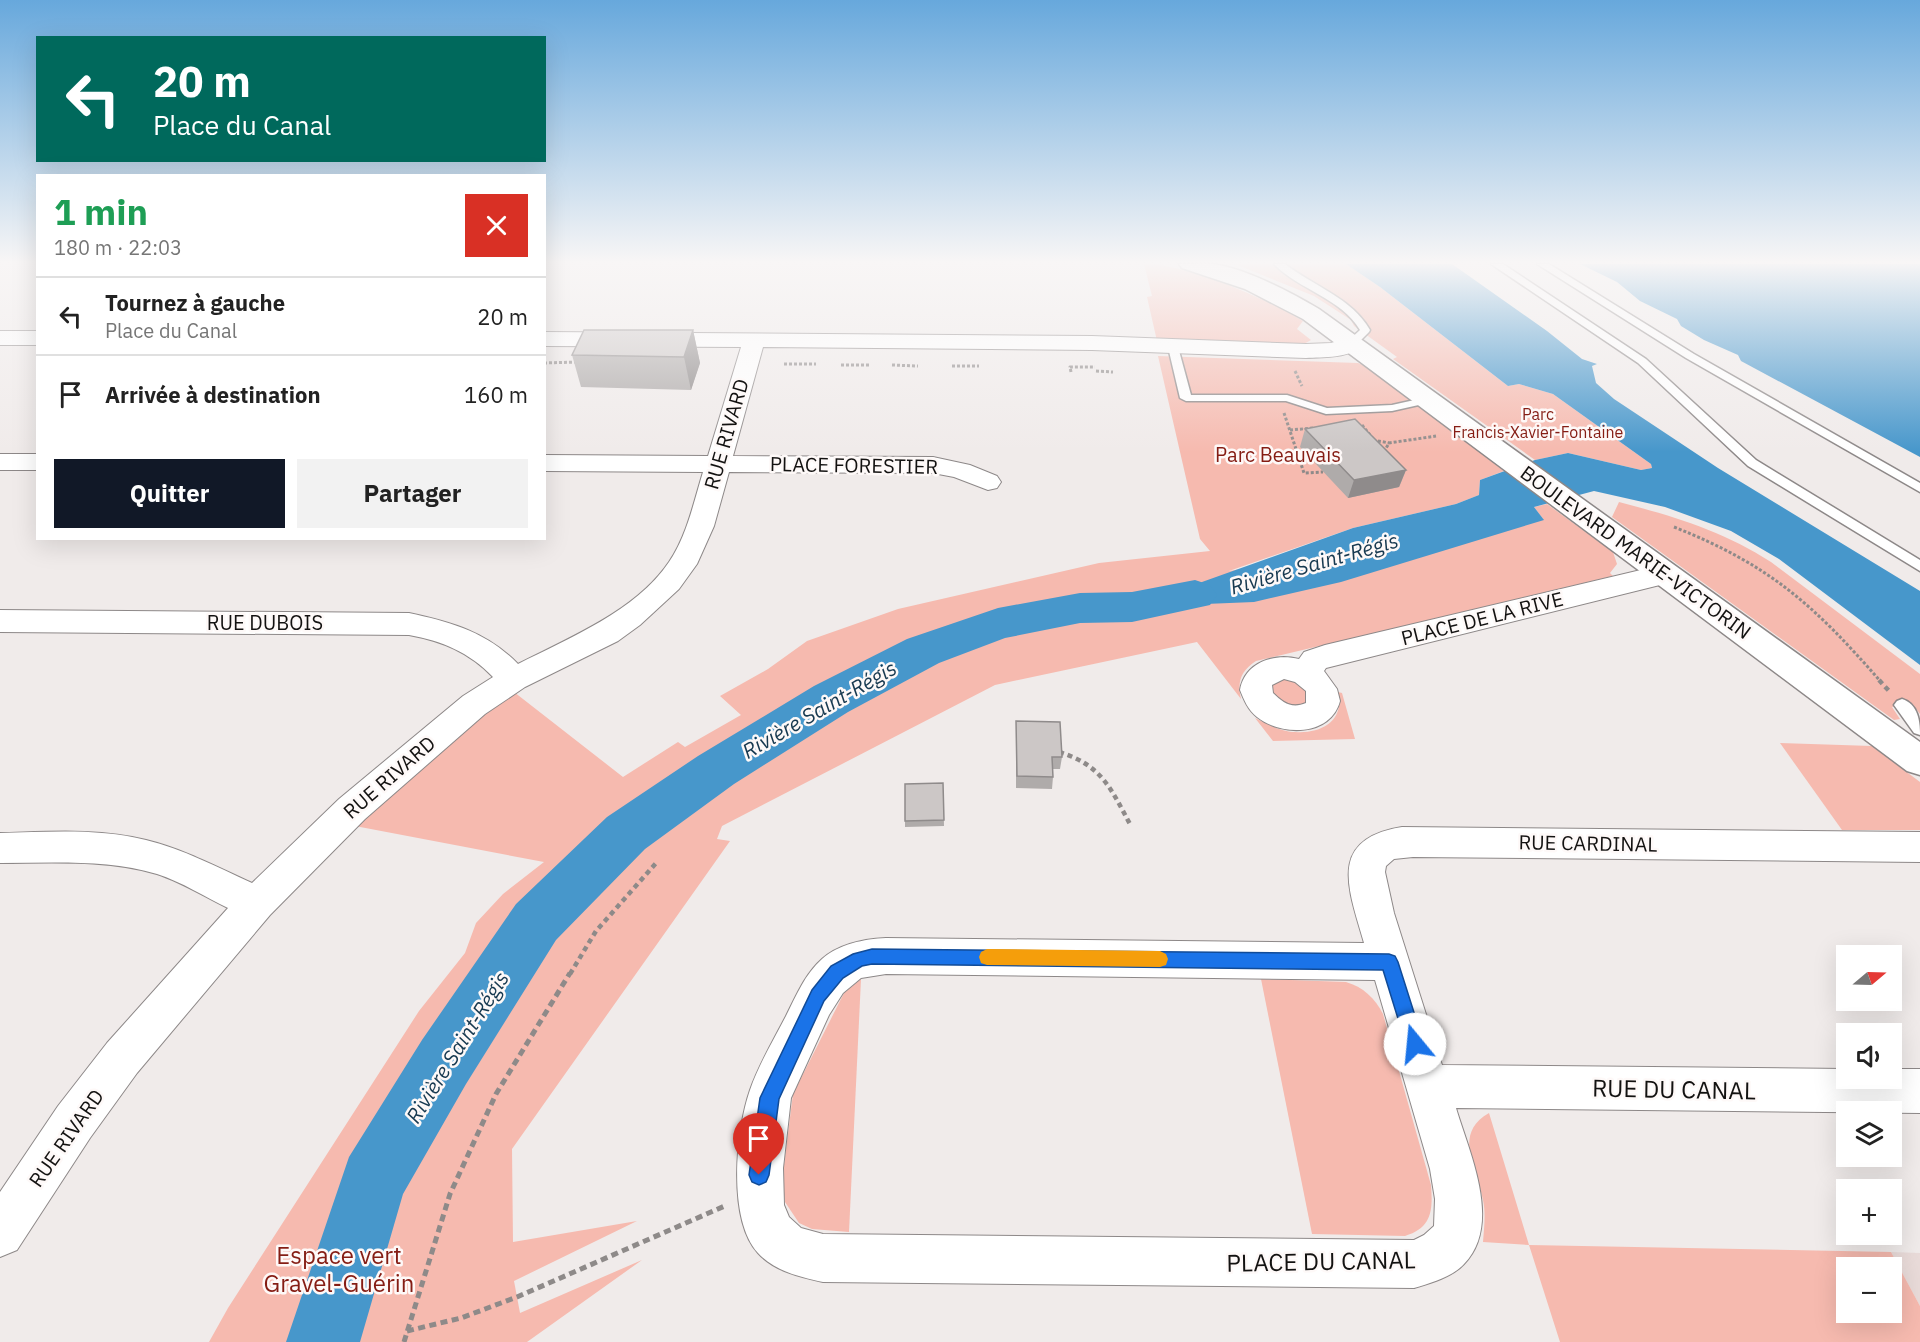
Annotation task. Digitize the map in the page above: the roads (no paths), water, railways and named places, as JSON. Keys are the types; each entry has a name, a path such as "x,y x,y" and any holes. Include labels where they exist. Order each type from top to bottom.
{"street":[{"name":"BOULEVARD MARIE-VICTORIN","path":"1326,327 1920,761"},
{"path":"0,338 36,338"},
{"path":"546,339 1112,343 1306,351 1338,349 1351,344"},
{"name":"RUE RIVARD","path":"0,1233 74,1122 122,1058 257,903 378,786 474,705 514,679 607,633 629,618 669,582 683,564 692,546 754,340"},
{"path":"0,462 36,462"},
{"name":"PLACE FORESTIER","path":"546,463 933,465 961,470 988,482"},
{"name":"PLACE DE LA RIVE","path":"1306,674 1315,660 1325,656 1666,574"},
{"name":"RUE DUBOIS","path":"0,621 409,624 430,628 474,644 493,657 514,679"},
{"name":"RUE CARDINAL","path":"1389,962 1365,875 1366,865 1371,855 1381,847 1396,843 1920,847"},
{"path":"0,848 80,848 139,855 166,862 257,903"},
{"name":"PLACE DU CANAL","path":"886,956 1389,962 1428,1086 1456,1188 1459,1210 1457,1230 1449,1245 1436,1257 1414,1264 823,1258 793,1251 770,1231 762,1214 758,1197 770,1098 818,995 837,972 859,959 886,956"},
{"name":"RUE DU CANAL","path":"1428,1086 1920,1091"}],"lane":[{"path":"1351,344 1365,330 1364,327"},
{"path":"1590,327 1642,361 1752,463 1920,566"},
{"path":"1643,327 1920,488"},
{"path":"1173,347 1186,398 1287,398 1326,411 1392,408 1428,400"},
{"path":"1902,705 1920,729"}],"water":[{"path":"1431,327 1541,327 1582,359 1597,364 1592,366 1596,383 1614,399 1718,468 1920,591 1920,665 1779,559 1731,531 1665,507 1594,491 1534,507 1544,520 1341,582 1254,602 1132,607 1353,528 1456,504 1479,495 1480,480 1535,460 1568,453 1641,470 1652,468 1651,464 1553,394 1519,384 1508,386"},
{"path":"1682,327 1920,327 1920,457 1741,361 1738,355 1704,340"}],"waterway":[{"name":"Rivière Saint-Régis","path":"323,1342 373,1181 444,1062 536,922 626,833 716,770 831,699 923,651 998,624 1080,608 1132,607 1195,595"}],"park label":[{"name":"Parc Francis-Xavier-Fontaine","path":"1538,423"},
{"name":"Parc Beauvais","path":"1278,454"},
{"name":"Espace vert Gravel-Guérin","path":"339,1269"}]}
